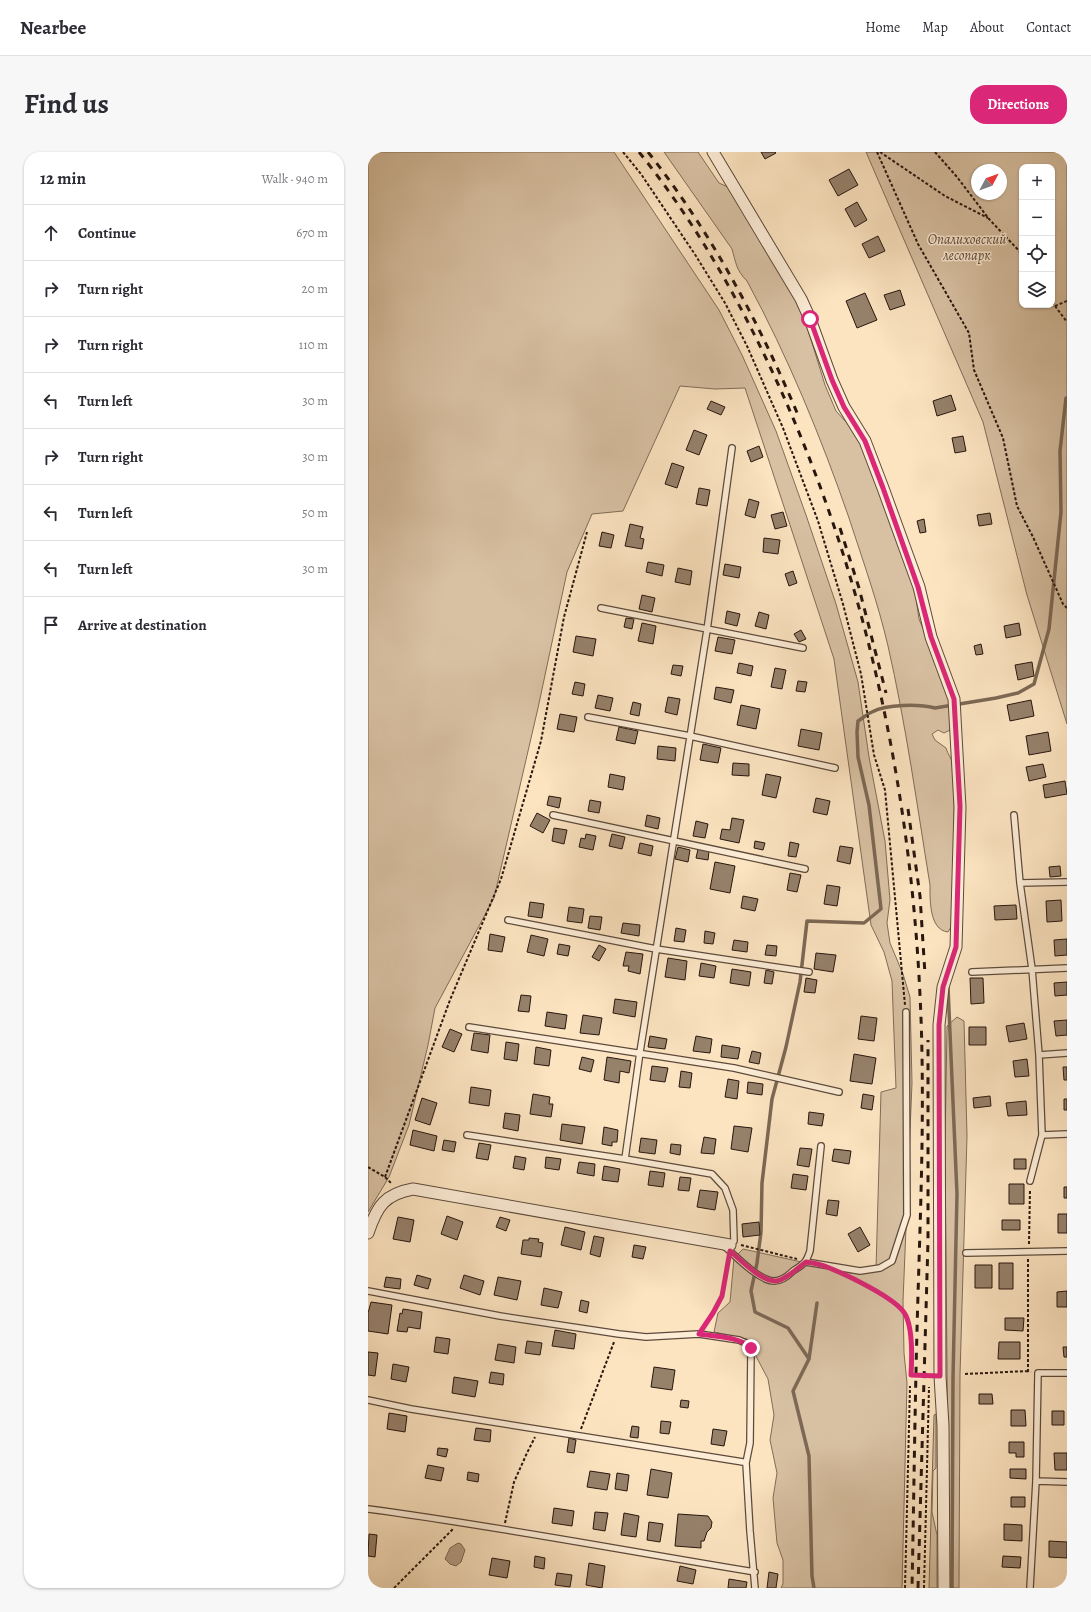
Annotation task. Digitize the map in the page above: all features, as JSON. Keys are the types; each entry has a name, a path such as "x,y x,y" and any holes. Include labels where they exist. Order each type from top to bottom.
{"street":[{"path":"713,152 801,299 844,407 865,441 918,587 931,637 954,699 960,806 956,947 943,987 939,1025 940,1376 943,1434 944,1588"},
{"path":"368,1233 374,1216 381,1204 400,1191 414,1189 729,1246"}],"lane":[{"path":"625,1159 640,1052 707,630 732,448"},
{"path":"601,608 803,648"},
{"path":"588,717 690,736 835,768"},
{"path":"553,815 805,870"},
{"path":"1014,815 1020,883 1032,969 1039,1054 1042,1135 1030,1182"},
{"path":"1020,883 1067,882"},
{"path":"508,920 656,949 809,972"},
{"path":"972,972 1067,968"},
{"path":"806,1262 860,1271 880,1268 892,1261 907,1215 906,1012"},
{"path":"469,1027 640,1052 734,1068 838,1092"},
{"path":"1039,1054 1067,1053"},
{"path":"1042,1135 1067,1134"},
{"path":"467,1135 712,1174 724,1188 733,1210 734,1241 729,1246 761,1276 769,1280 776,1281 781,1280 806,1262 810,1251 821,1146"},
{"path":"966,1253 1067,1251"},
{"path":"368,1291 500,1316 619,1334 646,1337 699,1334 739,1340 748,1344 751,1348 750,1443 746,1463 755,1588"},
{"path":"1030,1588 1036,1481 1038,1373 1067,1373"},
{"path":"368,1400 411,1409 743,1462"},
{"path":"1036,1481 1067,1482"},
{"path":"368,1509 461,1521 595,1546 755,1572"}],"path":[{"path":"623,152 641,174 692,249 725,303 747,346 783,428 818,521 843,604 861,674 874,755 885,790 906,1012"},
{"path":"877,152 918,244 970,333 974,370 1003,438 1017,506 1033,537 1063,604 1067,608"},
{"path":"880,152 945,196 989,219"},
{"path":"935,152 957,177 989,219 1019,251"},
{"path":"1067,302 1055,306 1067,322"},
{"path":"385,1177 450,1000 501,879 541,741 564,617 587,532"},
{"path":"368,1167 385,1177 400,1191"},
{"path":"1028,1372 1028,1251 1030,1182"},
{"path":"699,1334 722,1296 729,1246 806,1262"},
{"path":"848,1277 894,1302 904,1313 909,1324 911,1375 940,1376"},
{"path":"579,1436 612,1343 619,1334"},
{"path":"965,1374 1038,1373"},
{"path":"905,1588 910,1386"},
{"path":"924,1588 929,1386"},
{"path":"504,1529 514,1482 540,1429"},
{"path":"394,1588 461,1521"}],"green space":[{"path":"368,152 614,152 719,310 742,355 776,431 836,604 858,682 869,757 885,841 890,900 887,923 890,943 903,974 910,997 912,1083 903,1301 904,1353 907,1383 902,1588 781,1588 783,1584 783,1560 777,1543 773,1498 777,1473 770,1440 774,1415 768,1379 747,1339 714,1332 718,1313 730,1302 734,1258 743,1249 851,1273 876,1269 881,1092 896,1088 892,981 884,952 871,925 834,659 745,388 715,389 680,386 623,511 592,514 567,572 538,708 494,898 435,1008 409,1125 389,1177 368,1212"},
{"path":"664,152 698,152 719,183 730,188 800,304 825,385 836,411 859,439 883,498 915,592 919,619 944,680 950,700 950,730 944,733 938,730 932,734 935,740 946,748 954,766 955,914 948,932 937,926 932,913 930,885 911,765 888,646 880,614 849,518 815,427 790,368 747,281 738,270 732,249"},
{"name":"Опалиховский лесопарк","path":"866,152 1067,152 1067,724 1027,595 983,422"},
{"path":"957,1017 964,1021 967,1136 960,1375 959,1588 949,1588 945,1147 947,1026"},
{"path":"936,1414 936,1468 933,1471 932,1512 937,1535 937,1588 929,1588 934,1415"}],"shaded area":[{"path":"458,1543 461,1544 465,1550 461,1562 456,1566 450,1564 445,1559 450,1548"}],"building":[{"path":"761,152 775,152 776,153 765,159"},
{"path":"849,169 858,185 838,196 829,180"},
{"path":"857,202 867,220 855,227 845,209"},
{"path":"878,236 885,251 869,258 862,244"},
{"path":"900,290 905,305 890,310 884,295"},
{"path":"865,293 877,320 857,328 846,301"},
{"path":"951,395 956,410 937,416 933,401"},
{"path":"711,401 725,407 721,415 707,409"},
{"path":"694,430 707,435 699,455 686,450"},
{"path":"963,436 966,451 955,453 952,438"},
{"path":"759,446 763,457 751,462 747,451"},
{"path":"672,463 684,467 677,488 665,484"},
{"path":"699,488 710,490 707,506 696,504"},
{"path":"749,499 759,502 755,518 745,515"},
{"path":"783,512 787,526 775,529 771,515"},
{"path":"990,513 992,524 979,526 977,515"},
{"path":"924,519 926,532 920,533 917,521"},
{"path":"630,524 643,527 640,538 644,539 642,549 625,546"},
{"path":"602,532 614,535 611,548 599,546"},
{"path":"764,538 780,540 778,554 763,552"},
{"path":"648,562 664,565 662,576 646,572"},
{"path":"725,564 741,567 739,578 723,575"},
{"path":"678,568 692,571 690,585 675,582"},
{"path":"793,571 797,583 789,586 785,574"},
{"path":"642,595 655,598 652,612 639,609"},
{"path":"727,611 740,614 737,626 725,623"},
{"path":"759,612 769,615 766,629 755,626"},
{"path":"626,618 634,619 632,629 624,627"},
{"path":"642,623 656,626 653,644 638,641"},
{"path":"1019,623 1021,635 1006,638 1004,626"},
{"path":"801,630 806,639 799,642 794,634"},
{"path":"576,636 596,639 593,656 573,652"},
{"path":"718,637 735,640 732,654 715,651"},
{"path":"981,644 983,654 976,655 974,646"},
{"path":"1032,662 1034,676 1018,680 1015,665"},
{"path":"739,663 753,666 751,676 737,673"},
{"path":"673,665 683,666 681,676 671,674"},
{"path":"775,668 786,670 782,689 771,687"},
{"path":"798,681 807,682 805,692 796,691"},
{"path":"575,682 585,684 583,696 572,694"},
{"path":"716,687 734,690 731,703 714,699"},
{"path":"598,695 613,698 610,711 595,708"},
{"path":"668,697 680,699 677,715 665,712"},
{"path":"1031,700 1034,716 1010,721 1007,705"},
{"path":"633,702 641,704 639,716 630,714"},
{"path":"741,705 760,709 756,729 737,725"},
{"path":"560,714 577,717 574,732 557,729"},
{"path":"619,727 638,731 635,744 616,740"},
{"path":"801,729 822,733 819,750 798,746"},
{"path":"1048,732 1051,751 1029,755 1026,736"},
{"path":"703,744 721,748 718,763 700,760"},
{"path":"658,746 676,748 675,761 657,759"},
{"path":"733,763 749,764 749,776 732,775"},
{"path":"1043,764 1046,777 1029,781 1026,767"},
{"path":"610,774 625,777 623,790 608,787"},
{"path":"766,774 781,777 776,798 762,795"},
{"path":"1065,781 1067,794 1045,798 1043,785"},
{"path":"549,796 561,798 559,808 547,805"},
{"path":"816,798 830,801 827,815 813,812"},
{"path":"590,800 601,802 599,813 588,811"},
{"path":"537,813 550,820 543,833 530,826"},
{"path":"647,815 660,818 658,829 645,826"},
{"path":"732,818 744,820 739,843 720,839 722,829 730,830"},
{"path":"696,821 708,824 705,838 693,836"},
{"path":"554,828 567,830 564,844 552,841"},
{"path":"586,834 596,836 593,850 579,847 581,838 585,839"},
{"path":"612,834 625,837 622,849 609,846"},
{"path":"755,841 765,843 763,850 754,848"},
{"path":"790,842 799,844 796,857 788,856"},
{"path":"640,843 653,846 651,856 638,853"},
{"path":"840,846 853,848 850,864 837,861"},
{"path":"678,847 690,850 688,862 675,859"},
{"path":"698,849 709,851 708,860 696,858"},
{"path":"715,862 735,866 730,893 710,889"},
{"path":"1060,866 1061,876 1050,877 1049,867"},
{"path":"790,873 801,875 797,892 787,890"},
{"path":"827,885 840,887 837,906 824,904"},
{"path":"743,896 758,899 755,911 741,908"},
{"path":"1061,900 1062,921 1047,922 1046,901"},
{"path":"530,902 544,904 542,918 528,916"},
{"path":"1016,905 1017,919 995,920 994,906"},
{"path":"569,907 584,909 582,923 567,921"},
{"path":"590,916 602,917 600,930 588,928"},
{"path":"623,923 640,925 639,936 621,933"},
{"path":"676,928 686,930 684,942 674,941"},
{"path":"705,931 715,933 713,944 704,943"},
{"path":"490,934 505,937 502,952 488,950"},
{"path":"531,935 548,939 544,956 527,952"},
{"path":"1067,939 1067,955 1055,956 1054,940"},
{"path":"734,940 748,942 747,952 732,950"},
{"path":"559,944 570,946 568,956 557,954"},
{"path":"599,945 606,949 599,961 592,957"},
{"path":"767,945 777,946 776,956 765,955"},
{"path":"626,952 643,954 640,974 628,971 629,966 623,966"},
{"path":"816,953 836,955 833,972 814,969"},
{"path":"668,958 687,961 685,980 665,977"},
{"path":"701,963 716,966 714,978 699,976"},
{"path":"732,969 751,972 749,986 730,983"},
{"path":"766,970 774,972 772,984 764,983"},
{"path":"806,978 817,980 815,993 804,992"},
{"path":"970,978 983,978 984,1003 971,1004"},
{"path":"1067,982 1067,995 1055,996 1054,983"},
{"path":"521,995 531,996 529,1012 518,1011"},
{"path":"615,999 637,1002 635,1017 613,1013"},
{"path":"547,1012 567,1015 565,1029 545,1026"},
{"path":"583,1015 602,1018 599,1035 580,1033"},
{"path":"861,1016 877,1018 874,1041 858,1039"},
{"path":"1067,1020 1067,1035 1056,1036 1054,1021"},
{"path":"1024,1023 1027,1039 1009,1042 1006,1026"},
{"path":"969,1027 986,1027 986,1045 969,1045"},
{"path":"450,1029 462,1034 454,1052 442,1047"},
{"path":"474,1033 490,1035 488,1053 471,1050"},
{"path":"650,1036 667,1039 665,1049 648,1047"},
{"path":"696,1036 712,1039 710,1053 693,1051"},
{"path":"506,1042 519,1044 517,1061 504,1059"},
{"path":"722,1045 740,1048 738,1059 721,1057"},
{"path":"536,1047 551,1050 549,1066 534,1064"},
{"path":"752,1051 761,1053 759,1064 749,1062"},
{"path":"854,1054 876,1058 872,1084 850,1081"},
{"path":"582,1057 594,1060 591,1072 579,1069"},
{"path":"607,1057 631,1061 629,1073 620,1071 619,1083 604,1080"},
{"path":"1027,1059 1029,1076 1015,1077 1013,1061"},
{"path":"652,1066 668,1068 665,1082 650,1080"},
{"path":"1063,1067 1067,1067 1067,1080 1064,1080"},
{"path":"681,1071 692,1073 690,1088 679,1087"},
{"path":"728,1079 739,1081 737,1099 725,1097"},
{"path":"748,1082 763,1084 762,1095 747,1093"},
{"path":"471,1087 491,1090 489,1106 469,1103"},
{"path":"533,1094 550,1097 549,1104 553,1104 551,1117 530,1114"},
{"path":"863,1094 874,1096 872,1110 861,1108"},
{"path":"990,1096 991,1106 974,1108 973,1098"},
{"path":"422,1098 437,1103 430,1125 415,1120"},
{"path":"1064,1099 1067,1099 1067,1110 1064,1110"},
{"path":"1026,1101 1027,1115 1008,1116 1006,1103"},
{"path":"809,1112 824,1114 822,1126 808,1124"},
{"path":"505,1113 520,1115 518,1131 503,1128"},
{"path":"562,1124 585,1127 582,1144 560,1140"},
{"path":"734,1126 752,1128 748,1152 731,1149"},
{"path":"604,1127 618,1130 617,1142 612,1142 612,1146 602,1144"},
{"path":"413,1130 437,1136 434,1151 410,1145"},
{"path":"704,1137 716,1139 714,1154 701,1153"},
{"path":"641,1138 657,1140 655,1154 639,1152"},
{"path":"444,1140 456,1142 454,1152 442,1150"},
{"path":"479,1143 491,1145 488,1160 476,1158"},
{"path":"671,1144 681,1145 680,1155 670,1153"},
{"path":"800,1148 812,1149 809,1167 797,1165"},
{"path":"834,1149 851,1151 849,1164 832,1161"},
{"path":"515,1156 526,1158 524,1170 513,1168"},
{"path":"546,1157 561,1159 559,1170 545,1168"},
{"path":"1014,1159 1026,1159 1026,1169 1014,1169"},
{"path":"579,1162 595,1164 594,1176 577,1173"},
{"path":"604,1166 620,1169 618,1182 602,1180"},
{"path":"650,1171 665,1173 663,1187 648,1185"},
{"path":"793,1174 808,1176 806,1190 791,1188"},
{"path":"680,1177 691,1178 689,1191 678,1190"},
{"path":"1009,1184 1024,1184 1024,1204 1009,1204"},
{"path":"1064,1187 1067,1187 1067,1198 1064,1198"},
{"path":"700,1190 718,1192 715,1210 697,1207"},
{"path":"828,1200 839,1201 837,1216 826,1214"},
{"path":"1058,1214 1067,1214 1067,1233 1058,1233"},
{"path":"447,1216 463,1222 457,1240 441,1234"},
{"path":"398,1217 414,1220 410,1242 393,1239"},
{"path":"500,1217 510,1220 506,1231 496,1227"},
{"path":"1002,1220 1020,1220 1020,1230 1002,1230"},
{"path":"759,1222 760,1235 743,1237 742,1224"},
{"path":"565,1227 585,1232 581,1250 561,1245"},
{"path":"860,1227 870,1245 858,1252 848,1234"},
{"path":"594,1236 604,1238 600,1257 590,1254"},
{"path":"529,1238 539,1239 538,1242 543,1243 541,1257 521,1254 523,1240 529,1240"},
{"path":"634,1245 646,1247 643,1259 632,1257"},
{"path":"999,1263 1013,1263 1013,1289 999,1289"},
{"path":"975,1265 992,1265 992,1288 975,1288"},
{"path":"417,1275 431,1279 428,1289 414,1285"},
{"path":"464,1275 484,1281 480,1295 460,1288"},
{"path":"386,1277 401,1279 400,1289 384,1287"},
{"path":"498,1277 521,1281 517,1300 494,1295"},
{"path":"544,1288 562,1292 558,1308 541,1305"},
{"path":"1067,1291 1067,1307 1057,1307 1057,1292"},
{"path":"581,1300 589,1302 587,1313 579,1311"},
{"path":"371,1302 392,1305 388,1334 368,1331 368,1313"},
{"path":"403,1309 422,1312 420,1329 408,1327 407,1332 397,1331 400,1313 402,1314"},
{"path":"1005,1318 1024,1318 1023,1331 1005,1330"},
{"path":"555,1330 576,1334 574,1349 552,1346"},
{"path":"436,1337 450,1339 448,1354 434,1352"},
{"path":"527,1341 542,1343 540,1355 525,1353"},
{"path":"999,1342 1020,1342 1020,1359 998,1359"},
{"path":"498,1344 516,1347 514,1363 495,1360"},
{"path":"1063,1347 1067,1347 1067,1357 1064,1357"},
{"path":"368,1352 378,1353 375,1376 368,1375"},
{"path":"393,1364 409,1367 406,1382 391,1379"},
{"path":"654,1367 675,1370 672,1390 651,1387"},
{"path":"491,1372 504,1374 503,1385 489,1383"},
{"path":"454,1377 478,1381 475,1397 452,1393"},
{"path":"979,1394 992,1394 993,1404 979,1404"},
{"path":"681,1400 689,1401 688,1408 680,1407"},
{"path":"1011,1410 1025,1410 1026,1426 1011,1426"},
{"path":"1052,1411 1064,1411 1064,1425 1052,1425"},
{"path":"389,1413 407,1416 405,1432 387,1429"},
{"path":"661,1421 671,1422 669,1434 660,1433"},
{"path":"632,1426 639,1427 638,1438 630,1437"},
{"path":"476,1428 491,1430 490,1442 474,1440"},
{"path":"713,1429 727,1431 724,1446 711,1444"},
{"path":"569,1438 576,1440 574,1453 567,1452"},
{"path":"1009,1442 1024,1442 1024,1457 1016,1457 1016,1453 1009,1453"},
{"path":"438,1448 448,1449 446,1457 437,1455"},
{"path":"1054,1453 1067,1453 1067,1470 1055,1470"},
{"path":"428,1465 444,1468 441,1481 425,1478"},
{"path":"651,1469 672,1473 668,1498 647,1495"},
{"path":"1010,1469 1026,1469 1026,1479 1010,1478"},
{"path":"590,1471 610,1474 607,1490 587,1487"},
{"path":"468,1472 479,1474 478,1482 467,1480"},
{"path":"617,1473 629,1475 627,1491 615,1489"},
{"path":"1011,1497 1025,1497 1025,1507 1011,1507"},
{"path":"554,1508 574,1511 572,1526 552,1523"},
{"path":"595,1512 608,1513 605,1531 593,1529"},
{"path":"624,1513 639,1516 636,1537 621,1535"},
{"path":"678,1514 708,1516 712,1522 711,1528 707,1532 704,1541 701,1541 701,1548 675,1546"},
{"path":"649,1522 663,1524 660,1542 647,1540"},
{"path":"1004,1524 1022,1525 1022,1541 1004,1540"},
{"path":"369,1534 377,1535 375,1557 368,1556"},
{"path":"1049,1541 1067,1542 1067,1558 1049,1557"},
{"path":"535,1556 545,1558 544,1569 534,1567"},
{"path":"1003,1556 1021,1557 1020,1568 1002,1567"},
{"path":"492,1558 510,1561 507,1578 489,1575"},
{"path":"589,1563 605,1566 602,1588 586,1585"},
{"path":"680,1566 696,1570 693,1584 677,1581"},
{"path":"769,1572 778,1574 776,1588 767,1588"},
{"path":"557,1573 572,1575 570,1587 555,1585"},
{"path":"729,1579 747,1582 746,1588 728,1588"}],"waterway":[{"path":"809,1359 788,1328 755,1312 751,1291 757,1263 761,1232 762,1183 772,1099 786,1047 800,982 807,921 864,923 881,909 869,805 858,757 858,721 870,713 886,707 912,705 935,708 1018,693 1034,684 1049,629 1061,512 1060,451 1066,398"},
{"path":"948,987 957,1194 953,1378 952,1588"},
{"path":"814,1588 812,1576 809,1456 793,1391 809,1359 817,1303"}],"railway":[{"path":"639,152 660,179 716,264 763,353 809,456 859,606 878,682 894,760 906,838 915,916 920,995 922,1070 922,1145 912,1588"},
{"path":"648,152 693,214 732,279 767,346 798,415"},
{"path":"840,528 859,588 886,693"},
{"path":"908,809 920,896 925,974"},
{"path":"918,1588 928,1241 928,1040"}],"route":[{"path":"751,1348 748,1344 739,1340 699,1334 722,1296 730,1251 761,1276 769,1280 781,1280 806,1262 826,1266 894,1302 904,1313 909,1324 911,1375 940,1376 939,1025 943,987 956,947 958,905 960,806 954,699 931,637 918,587 883,488 865,441 844,407 832,380 810,319"}]}
